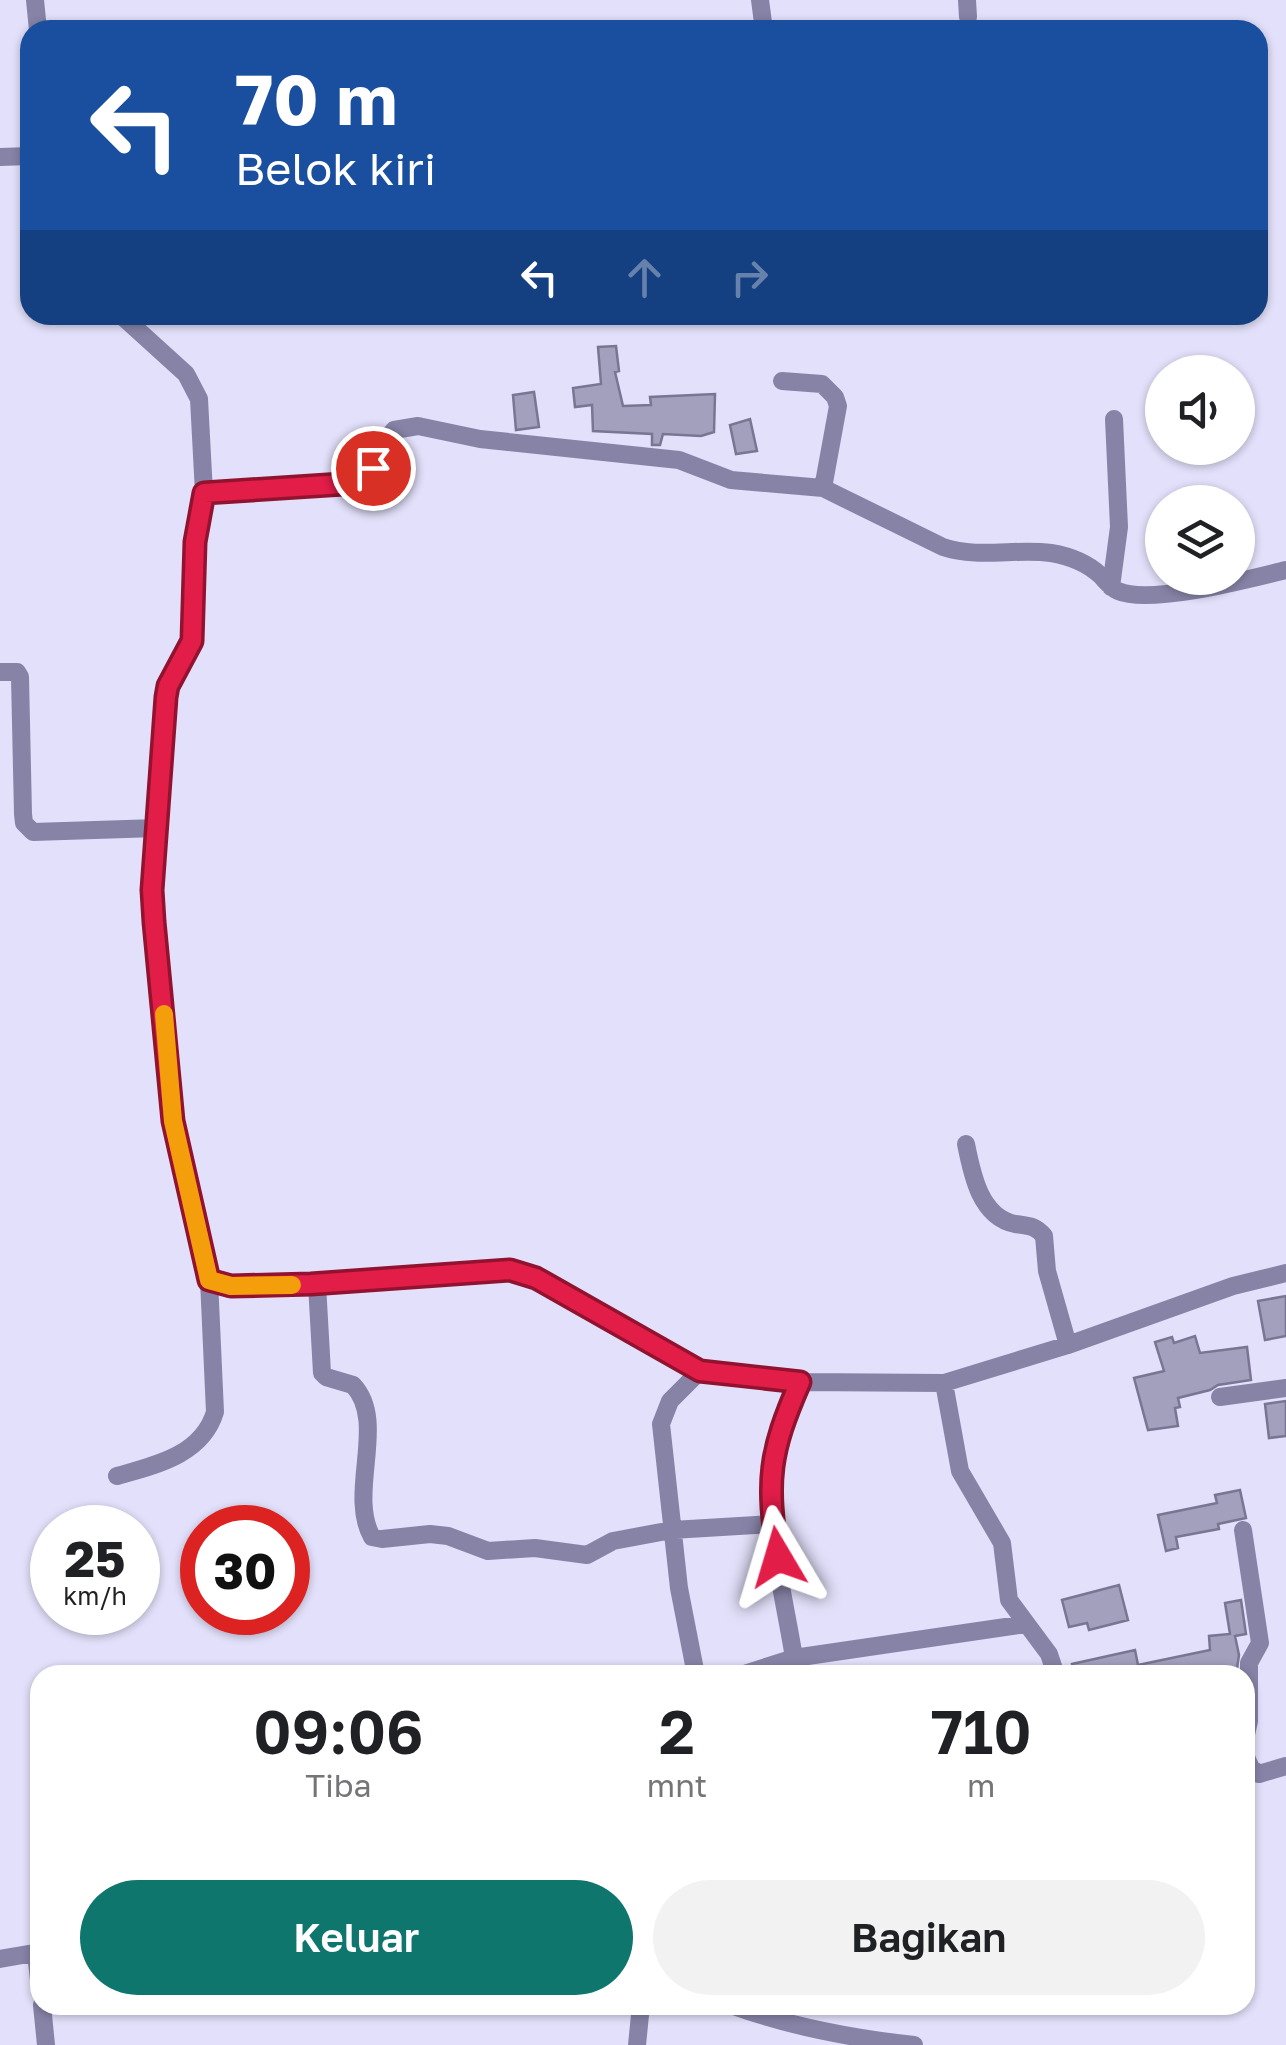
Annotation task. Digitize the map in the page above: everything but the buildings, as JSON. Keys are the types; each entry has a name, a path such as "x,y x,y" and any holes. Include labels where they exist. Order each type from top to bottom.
{"street":[{"path":"117,1476 194,1446 211,1425 214,1412 209,1280 173,1121 154,922 166,697 192,641 195,542 204,493 196,390 186,374 133,325"},
{"path":"782,381 822,384 836,397 838,406 824,488"},
{"path":"1111,587 1119,527 1114,418"},
{"path":"204,493 343,484 366,478 382,444 394,430 418,426 480,439 679,460 731,480 824,488 943,548 980,554 1050,553 1088,566 1111,587 1134,596 1286,570"},
{"path":"0,672 17,672 20,677 23,814 28,828 33,832 157,828"},
{"path":"966,1144 987,1207 1009,1223 1031,1226 1044,1236 1046,1272 1068,1345"},
{"path":"209,1280 231,1286 317,1284 510,1270 536,1278 700,1371 800,1382 944,1383 1068,1345 1233,1286 1286,1273"},
{"path":"317,1284 322,1373 354,1384 366,1406 366,1507 372,1536 448,1536 488,1551 535,1548 586,1555 612,1541 672,1530 773,1524"},
{"path":"694,1665 678,1588 662,1424 670,1401 700,1371"},
{"path":"794,1658 770,1482 777,1436 800,1382"},
{"path":"944,1383 960,1471 1002,1543 1009,1600 1050,1654 1053,1665"},
{"path":"1220,1397 1286,1388"},
{"path":"1243,1530 1260,1643 1249,1665"},
{"path":"772,1665 794,1658 1026,1624"},
{"path":"1255,1771 1259,1774 1286,1766"},
{"path":"0,1959 30,1953"},
{"path":"43,2015 46,2045"},
{"path":"637,2045 640,2015"},
{"path":"761,2015 848,2038 914,2045"}],"slow traffic":[{"path":"164,1014 173,1121 209,1280 231,1286 292,1285"}],"route":[{"path":"373,468 366,478 343,484 204,493 195,542 192,641 166,697 152,890 173,1121 209,1280 231,1286 311,1284 510,1270 536,1278 700,1371 800,1382 777,1436 772,1462 770,1482 778,1557"}]}
